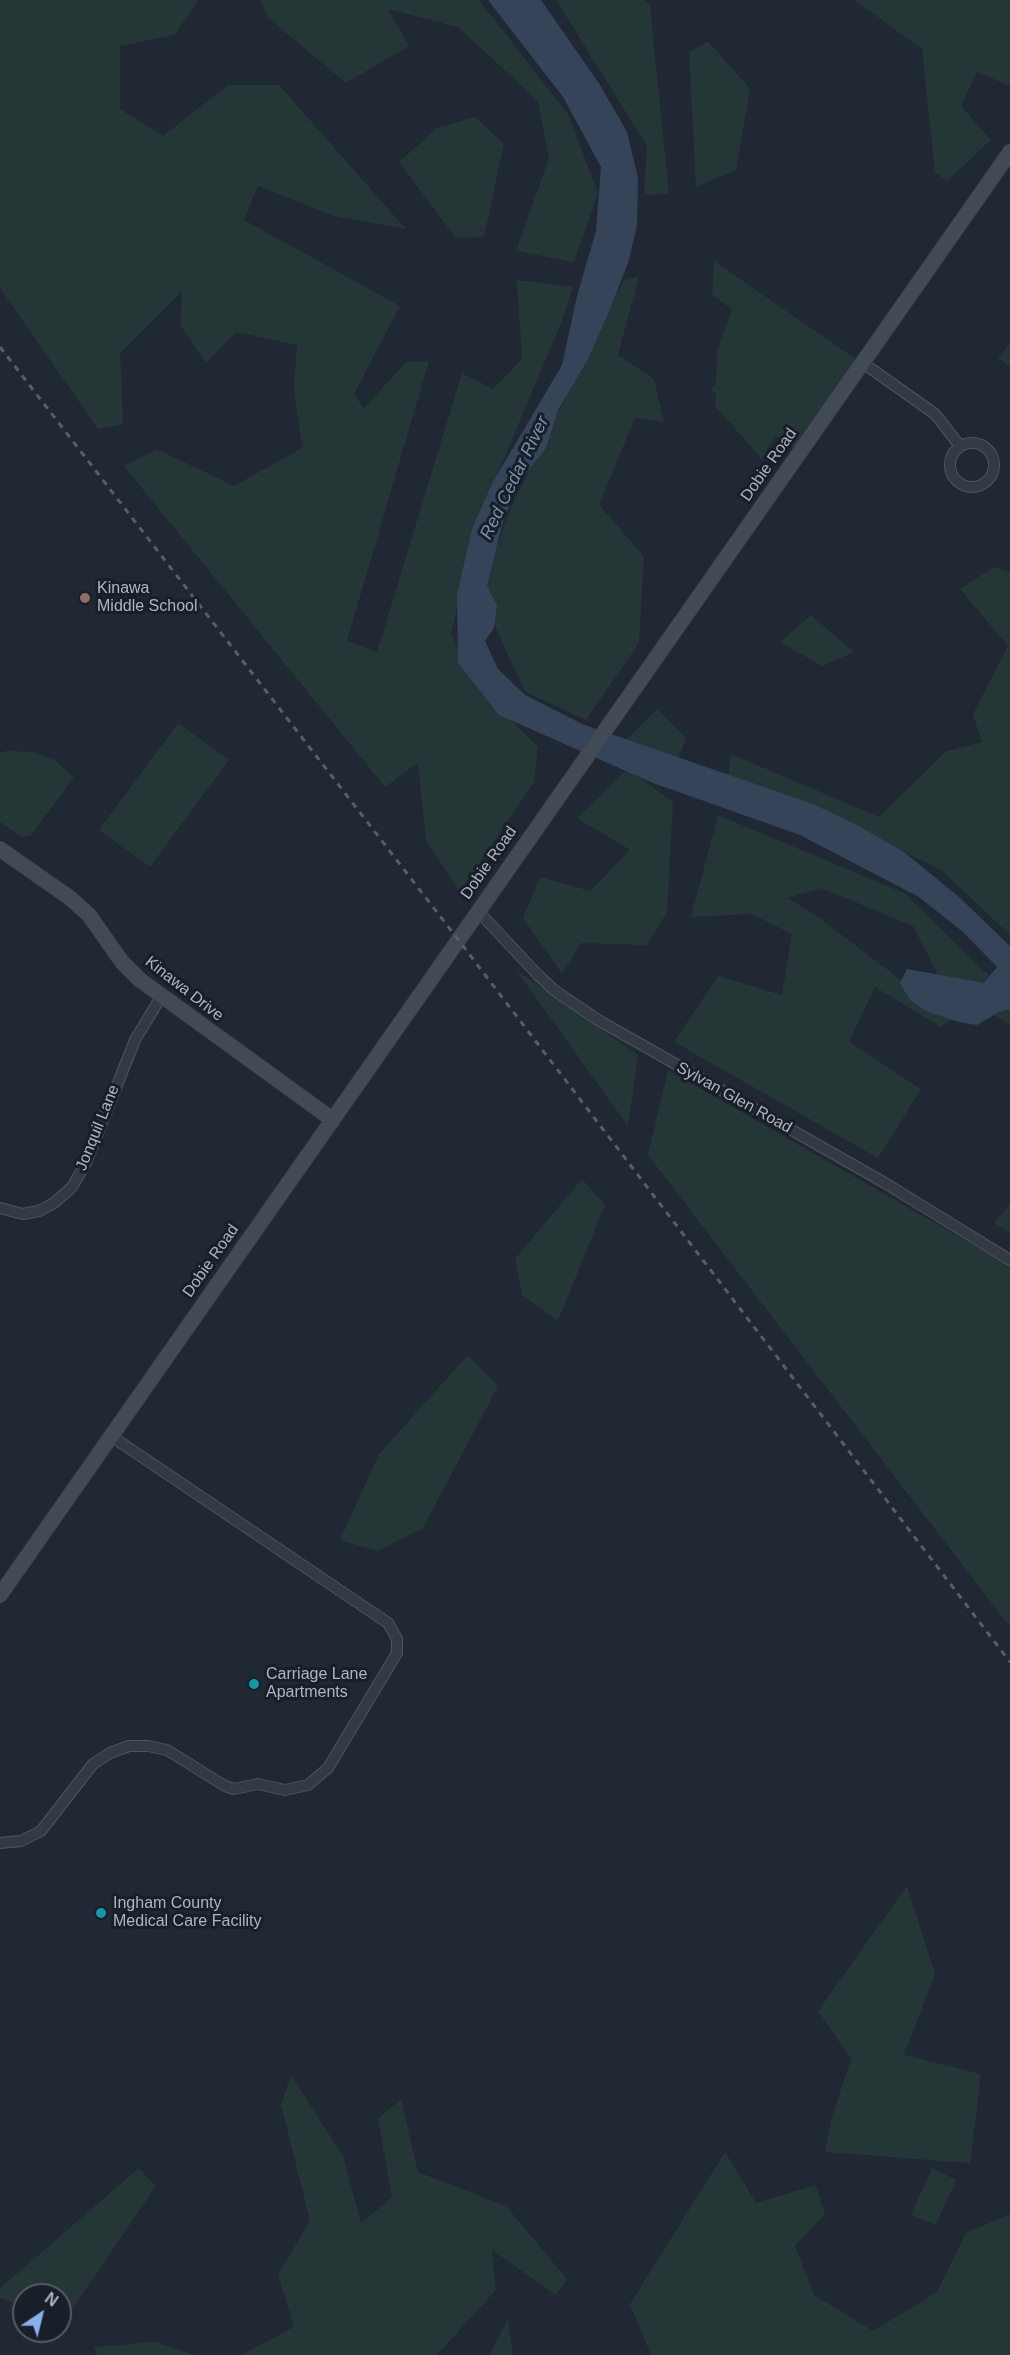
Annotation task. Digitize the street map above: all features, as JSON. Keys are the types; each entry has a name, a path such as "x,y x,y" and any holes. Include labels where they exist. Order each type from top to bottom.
{"street":[{"name":"Dobie Road","path":"0,1595 1010,152"},
{"path":"862,363 935,414 960,446"},
{"path":"977,443 991,453 994,470 984,483 967,486 953,476 950,460 960,446 977,443"},
{"name":"Kinawa Drive","path":"0,849 64,893 89,915 122,962 161,997 333,1120"},
{"name":"Sylvan Glen Road","path":"478,911 554,990 598,1020 885,1183 1010,1260"},
{"name":"Jonquil Lane","path":"0,1208 23,1214 39,1211 54,1203 72,1187 86,1162 135,1040 161,997"},
{"path":"0,1843 21,1841 41,1831 93,1764 110,1753 129,1746 148,1746 167,1750 225,1786 234,1789 258,1784 285,1790 308,1785 328,1768 397,1653 397,1639 388,1623 111,1436"}],"shaded area":[{"path":"0,0 196,0 197,3 174,35 120,46 120,109 163,136 228,85 279,85 406,229 334,216 258,186 244,220 400,306 354,394 364,408 406,362 429,361 347,641 377,652 462,373 493,389 522,359 517,280 573,287 562,321 476,525 451,634 477,686 538,747 534,782 460,892 426,841 418,763 385,787 124,466 157,449 234,486 302,448 294,387 297,345 236,332 206,363 181,326 182,291 120,353 123,424 98,429 0,288"},
{"path":"260,0 479,0 568,114 598,193 574,262 516,251 549,158 538,101 458,27 388,9 409,46 346,83 268,18"},
{"path":"556,0 644,0 650,6 669,194 644,195 647,146"},
{"path":"854,0 1010,0 1010,86 977,72 961,106 991,140 947,181 935,172 922,49"},
{"path":"708,41 750,89 736,170 696,187 689,52"},
{"path":"475,117 504,144 484,237 456,238 399,162 437,128"},
{"path":"714,261 857,360 795,449 775,435 762,459 715,406 716,393 711,390 716,382 717,351 732,309 712,295"},
{"path":"639,276 618,355 654,379 664,422 635,418 599,505 644,556 639,643 586,720 525,692 480,593 512,505 624,280"},
{"path":"1010,342 1010,367 998,358"},
{"path":"994,567 1010,573 1010,935 941,870 826,813 728,779 731,754 879,817 946,751 982,742 973,714 1008,646 960,589"},
{"path":"811,615 854,652 822,666 780,642"},
{"path":"657,709 686,738 677,762 626,740"},
{"path":"178,723 229,760 150,867 99,830"},
{"path":"5,751 33,752 56,761 74,778 30,836 20,836 0,822 0,753"},
{"path":"628,769 673,802 667,912 647,945 581,943 562,974 523,918 540,877 590,891 630,850 577,818"},
{"path":"718,815 904,893 1010,996 1010,1025 941,981 913,926 821,888 788,898 818,917 952,1019 941,1027 875,987 849,1042 921,1089 878,1158 674,1042 718,976 782,995 792,934 752,914 691,917"},
{"path":"516,970 638,1055 628,1126"},
{"path":"668,1070 1010,1266 1010,1627 648,1155"},
{"path":"582,1179 605,1205 558,1321 522,1295 515,1259"},
{"path":"1010,1204 1010,1233 994,1223"},
{"path":"468,1355 498,1386 423,1528 377,1551 340,1540 379,1454"},
{"path":"907,1886 935,1974 904,2055 981,2074 970,2163 825,2152 832,2117 851,2059 818,2011"},
{"path":"291,2075 343,2156 361,2223 392,2197 378,2119 401,2099 418,2172 506,2206 567,2279 556,2295 492,2250 496,2290 437,2355 241,2355 294,2327 278,2274 310,2221 281,2104"},
{"path":"725,2152 756,2203 816,2185 825,2214 795,2246 814,2295 873,2331 937,2292 966,2233 1010,2214 1010,2355 651,2355 630,2304"},
{"path":"139,2168 156,2186 72,2310 72,2283 12,2283 12,2302 0,2298 0,2288"},
{"path":"932,2168 956,2180 936,2225 911,2215"},
{"path":"508,2319 513,2355 489,2355"},
{"path":"155,2342 196,2355 97,2355 94,2347"}],"water":[{"name":"Red Cedar River","path":"488,0 541,0 600,85 627,132 638,178 637,226 628,263 609,312 587,361 558,410 546,448 517,485 502,525 487,586 497,605 494,628 485,641 498,669 525,695 582,724 813,804 855,824 904,852 959,897 1010,946 1010,1009 999,1012 977,1025 959,1022 926,1011 910,1000 900,983 907,969 984,983 997,967 963,932 919,897 800,835 653,783 499,715 458,663 457,595 472,529 493,482 562,365 577,296 596,231 601,167 563,97"}],"railway":[{"path":"0,347 450,929 1010,1662"}],"place":[{"name":"Kinawa Middle School","path":"85,598"},
{"name":"Carriage Lane Apartments","path":"254,1684"},
{"name":"Ingham County Medical Care Facility","path":"101,1913"}]}
